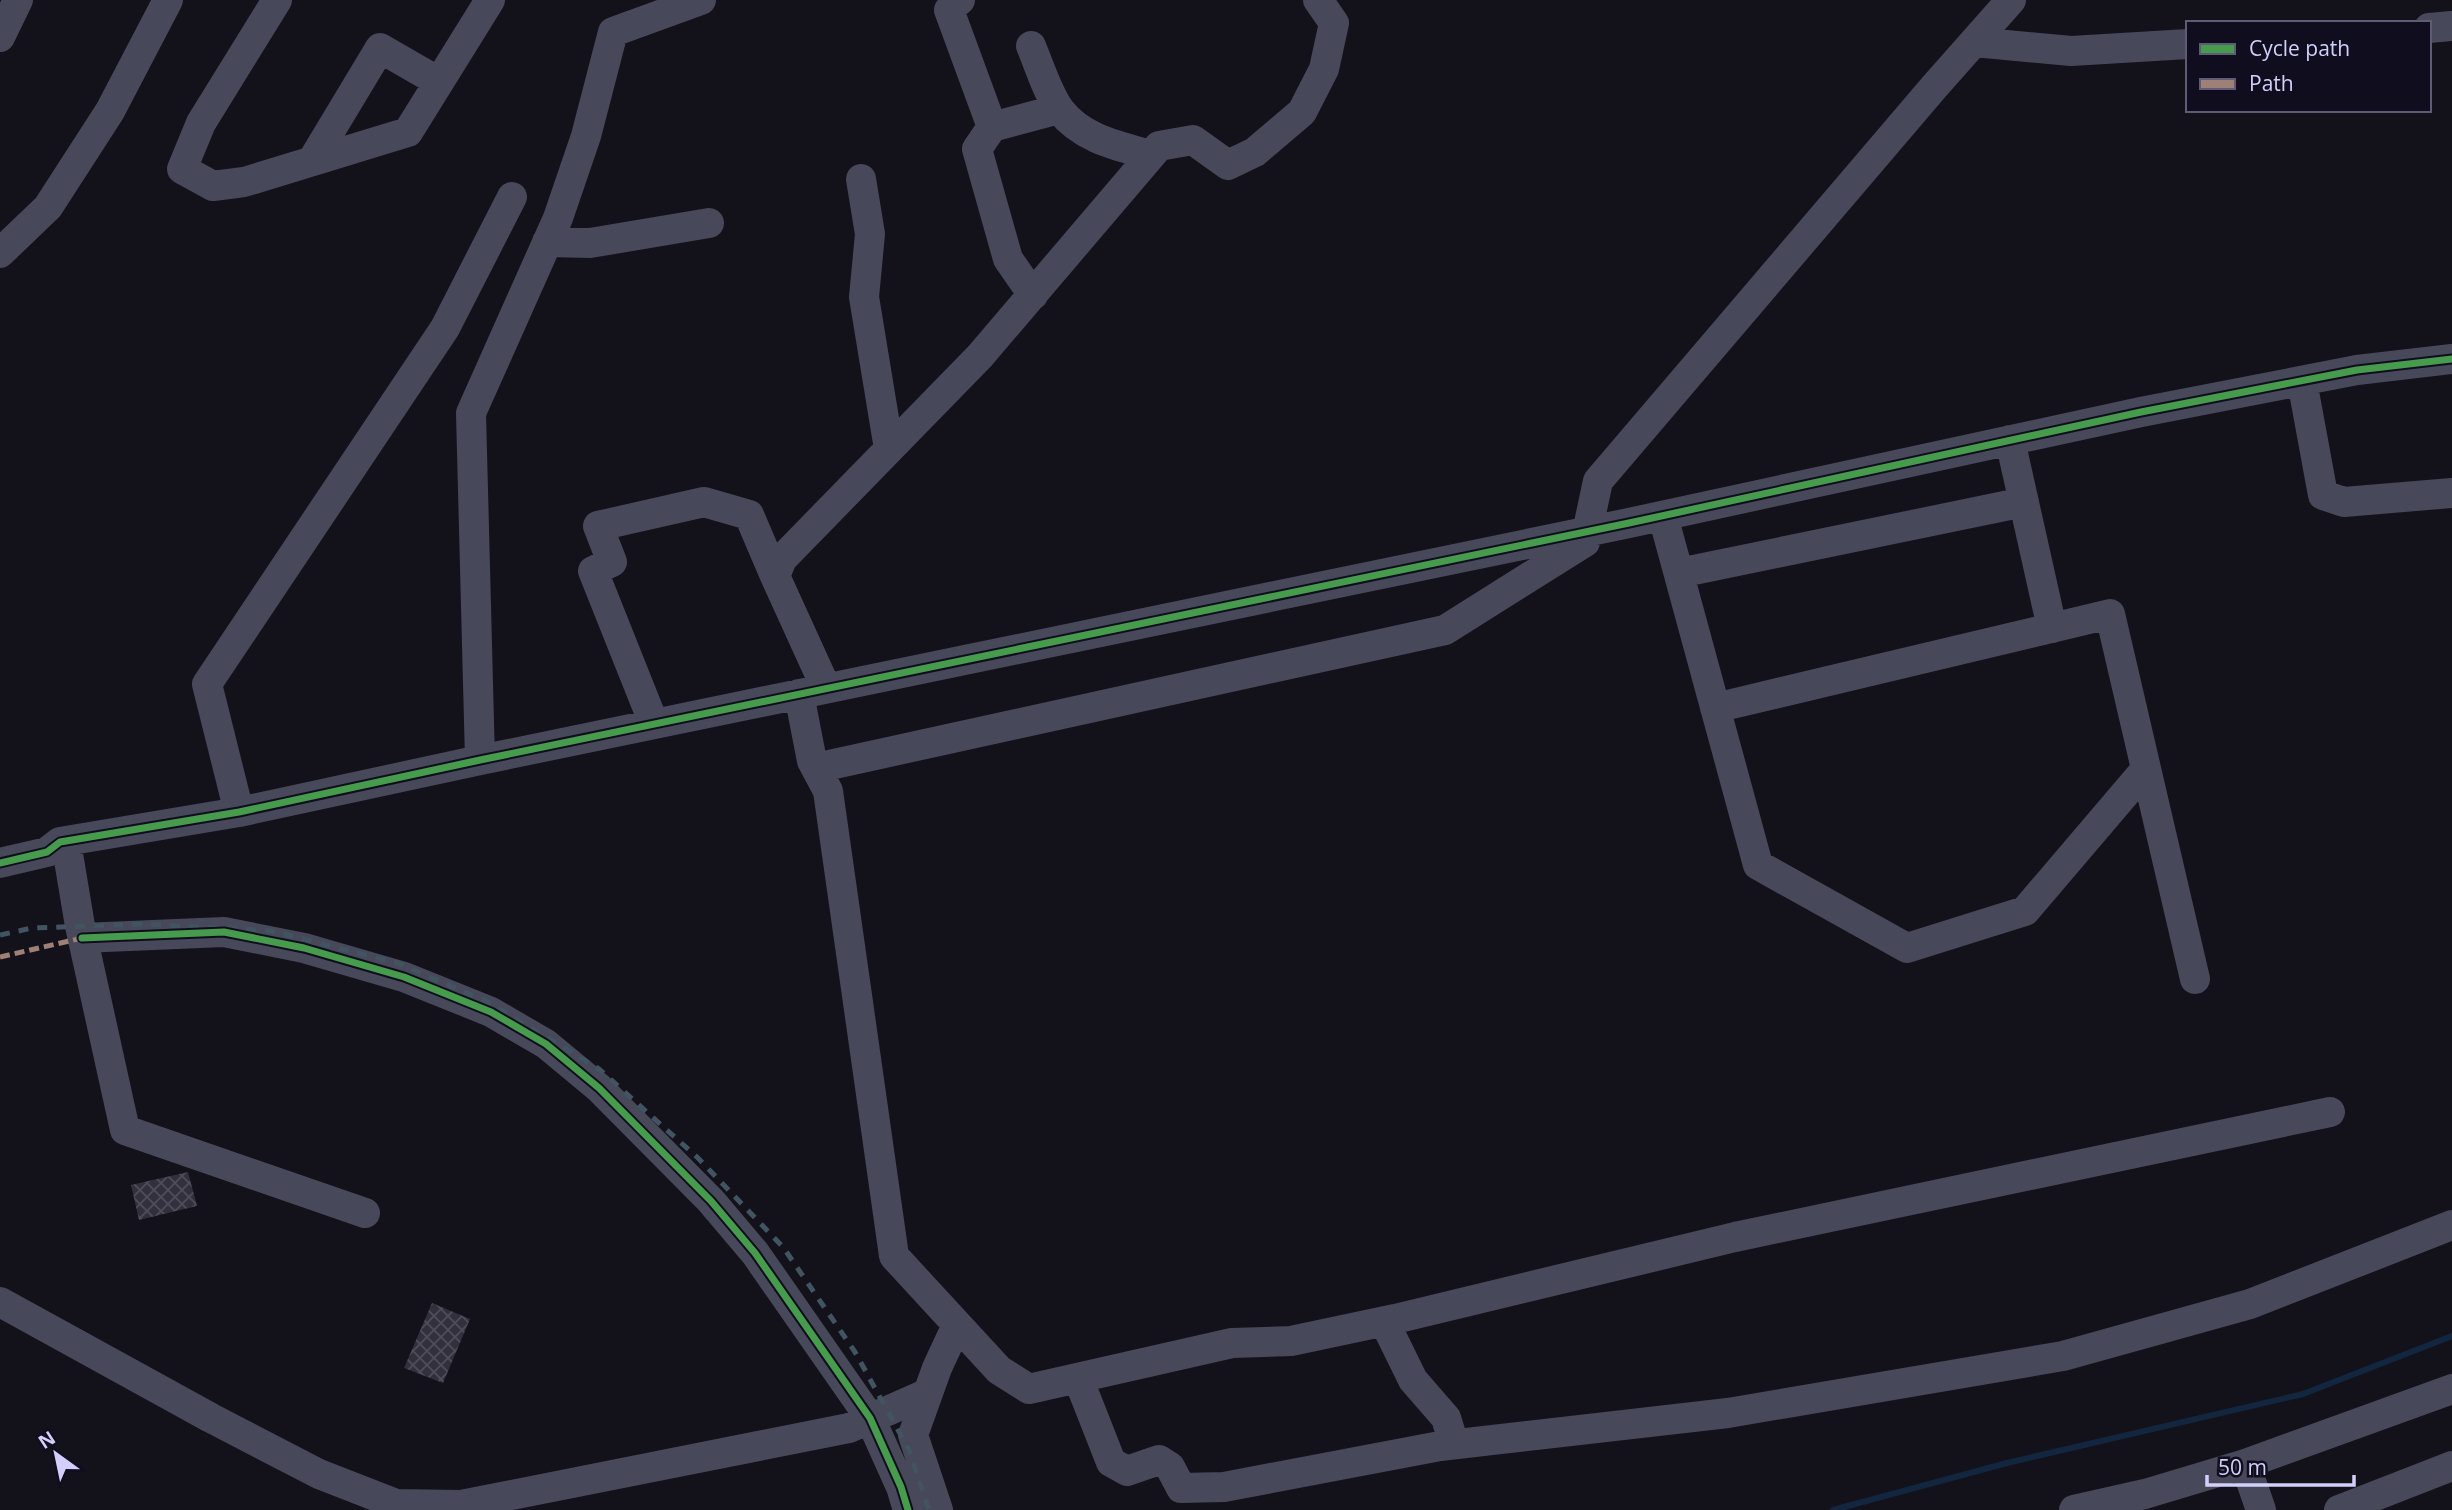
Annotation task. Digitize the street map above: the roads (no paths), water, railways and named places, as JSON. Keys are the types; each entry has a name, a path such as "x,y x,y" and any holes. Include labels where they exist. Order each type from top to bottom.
{"street":[{"path":"0,37 18,0"},
{"path":"0,253 48,207 110,111 167,0"},
{"path":"278,0 201,123 182,169 213,186 244,182 408,132 490,0"},
{"path":"480,760 471,413 558,218 586,136 613,32 701,0"},
{"path":"960,0 949,10 992,127"},
{"path":"816,768 1445,630 1585,542 1598,481 2011,0"},
{"path":"775,576 782,559 981,356 1159,146 1193,140 1228,165 1255,152 1302,112 1324,69 1326,11"},
{"path":"2431,28 2452,26"},
{"path":"1973,42 2071,51 2186,44"},
{"path":"1031,46 1059,109 1077,129 1110,144 1151,155"},
{"path":"312,161 380,48 439,82"},
{"path":"1032,295 1008,260 977,149 992,127 1059,109"},
{"path":"861,179 870,234 864,297 889,449"},
{"path":"239,812 207,684 445,328 512,197"},
{"path":"547,242 590,243 709,223"},
{"path":"0,863 47,852 63,842 239,812 1589,532 2141,412 2357,370 2452,359"},
{"path":"2302,381 2323,495 2344,502 2452,493"},
{"path":"2010,440 2052,628"},
{"path":"654,724 593,571 612,562 598,526 704,502 749,515 775,576 813,691 812,761 828,791 894,1256 999,1370 1030,1389 1232,1343 1290,1340 1384,1321 1735,1237 2330,1112"},
{"path":"1678,573 2024,502"},
{"path":"1663,516 1758,865 1907,948 2025,911 2146,769"},
{"path":"1715,708 2110,614 2195,979"},
{"path":"0,845 44,836 63,842"},
{"path":"63,842 125,1130 365,1213"},
{"path":"82,938 224,932 304,948 404,977 491,1012 546,1044 599,1088 711,1201 755,1253 870,1418 901,1487 908,1510"},
{"path":"1078,1378 1111,1462 1127,1471 1159,1460 1170,1467 1181,1488 1224,1487 1454,1444 1728,1413 2063,1356 2250,1304 2452,1225"},
{"path":"0,1303 319,1474 393,1507 461,1505 836,1430 928,1393"},
{"path":"1384,1321 1413,1380 1446,1419 1454,1444"},
{"path":"938,1510 913,1434 957,1325"},
{"path":"2074,1510 2145,1494 2245,1464 2452,1389"},
{"path":"2245,1464 2261,1510"},
{"path":"2339,1510 2452,1466"}],"waterway":[{"path":"1833,1510 2007,1463 2303,1394 2452,1336"}],"railway":[{"path":"0,935 32,928 144,924 272,931 397,963 486,1001 599,1069 698,1158 783,1247 855,1352 909,1450 929,1510"}]}
